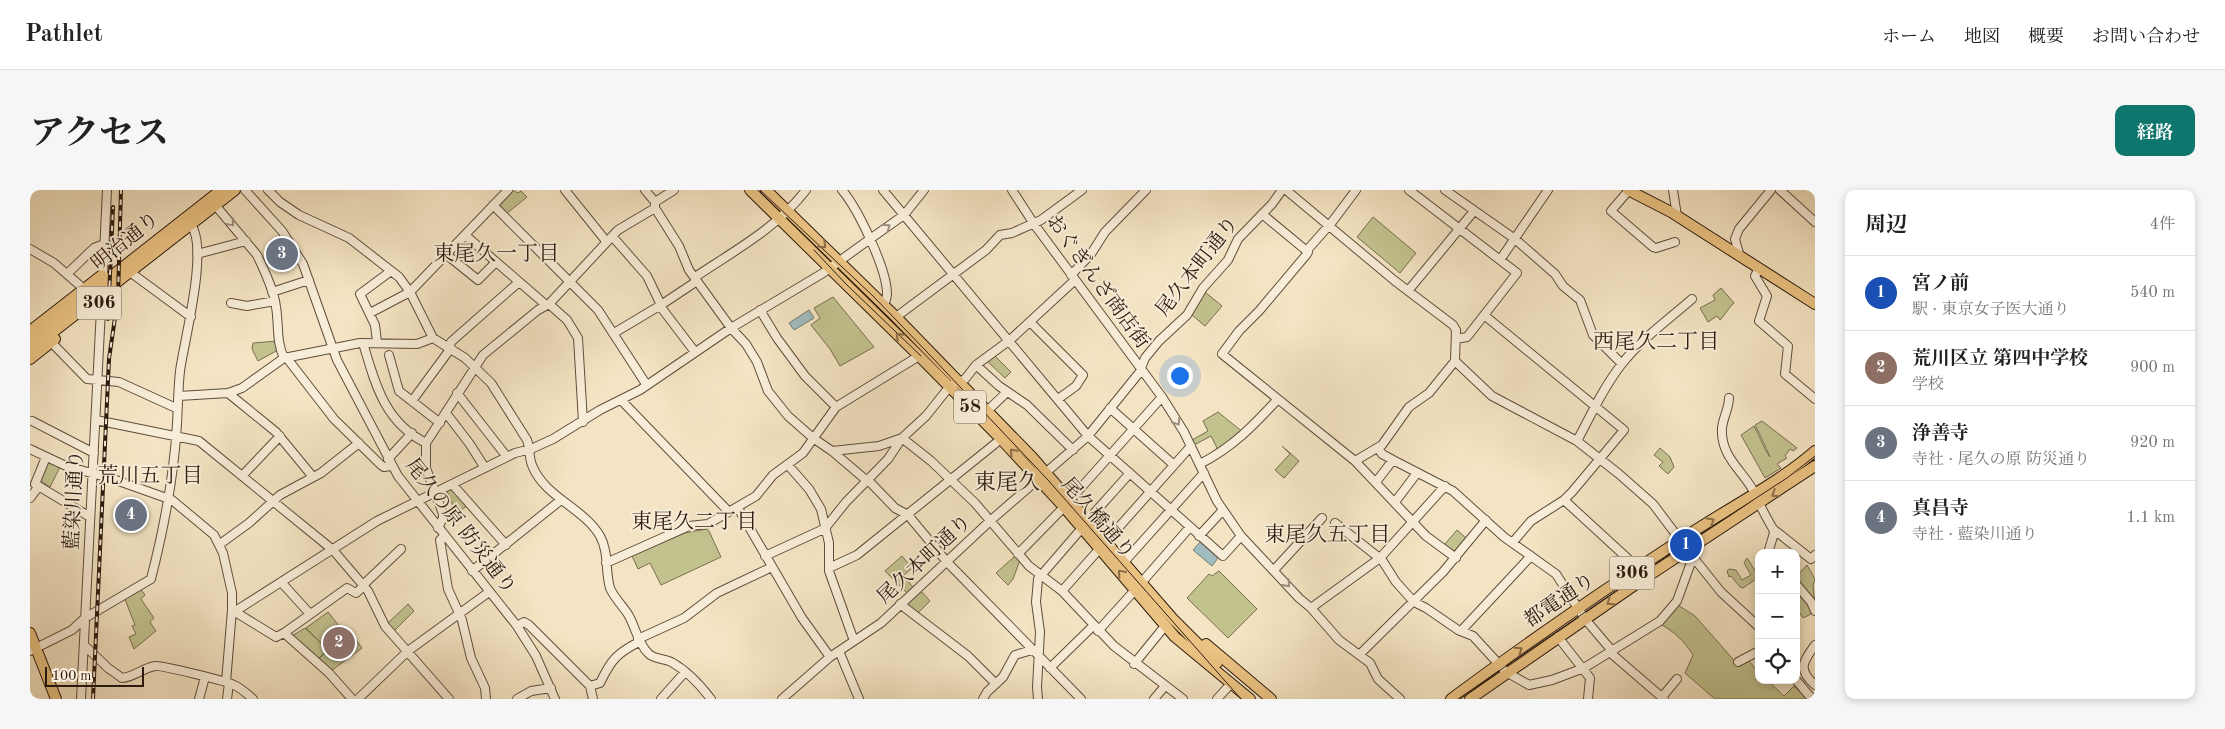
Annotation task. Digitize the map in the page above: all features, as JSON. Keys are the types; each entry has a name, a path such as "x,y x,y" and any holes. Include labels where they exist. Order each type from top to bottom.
{"main road":[{"name":"尾久橋通り","path":"750,190 920,356 1001,439 1042,476"},
{"name":"尾久橋通り","path":"766,190 960,382 1169,622 1250,699"},
{"path":"1628,190 1677,216 1815,304"},
{"name":"明治通り","path":"30,350 216,206 227,191"},
{"name":"明治通り","path":"30,340 163,234 227,191"},
{"name":"306","path":"30,331 103,274 136,250 163,234"},
{"name":"306","path":"30,360 134,275 167,244"},
{"name":"都電通り","path":"1450,699 1638,568 1797,466 1815,451"},
{"name":"都電通り","path":"1470,699 1506,672 1585,619 1691,554 1815,466"},
{"name":"尾久橋通り","path":"1103,545 1125,561 1138,586"},
{"name":"尾久橋通り","path":"1169,622 1175,638 1212,662 1260,699"},
{"path":"1169,622 1194,633 1271,699"},
{"path":"30,633 33,650 56,699"},
{"path":"1175,638 1181,647 1240,699"}],"street":[{"path":"103,274 107,190"},
{"name":"尾久の原 防災通り","path":"245,190 286,237 303,264 332,348 390,462 416,502 517,626 536,656 555,699"},
{"path":"268,190 280,202 299,215 349,238 391,271 410,292 433,338 449,347 491,383 527,440 531,449 531,464 538,476 561,500 587,520 597,531 603,542 610,589 629,616 639,640 653,657 672,662 685,672 711,699"},
{"path":"370,313 410,292 508,190"},
{"path":"564,190 609,239 647,276 661,305 695,352"},
{"path":"645,190 679,246 684,260 696,279 731,328 746,344 757,362 768,391 788,416 867,480 895,508 908,515 947,562 1081,699"},
{"path":"438,528 443,518 426,468 426,443 474,367 490,349 547,305 571,282 609,239 674,190"},
{"path":"614,332 661,305 779,219 788,212 806,190"},
{"path":"842,190 870,239 888,293 884,305"},
{"path":"883,190 1010,340 1088,436 1223,556 1241,536"},
{"path":"232,610 237,610 377,521 507,457 553,440 600,410 622,401 731,328 839,261 904,214 924,190"},
{"name":"おぐぎんざ商店街","path":"1012,190 1073,278 1162,397 1191,446 1223,510 1241,536 1299,598 1311,608 1339,640 1370,663 1378,679 1400,699"},
{"path":"896,317 986,250 1000,235 1012,233 1034,224 1061,207 1082,190"},
{"path":"765,556 826,527 888,459 902,438 926,416 950,386 960,382 976,365 1010,340 1073,278 1092,254 1105,232 1146,190"},
{"name":"尾久本町通り","path":"782,699 830,657 880,623 990,521 1088,436 1139,372 1145,358 1159,341 1187,315 1203,288 1228,260 1238,239 1282,190"},
{"path":"1286,190 1456,330 1455,361 1429,393 1409,407 1378,448 1355,461"},
{"path":"1356,190 1308,252 1259,311 1239,331 1222,354 1355,461 1413,520 1426,536 1456,558"},
{"path":"1409,190 1517,273 1466,337 1456,339"},
{"path":"1445,190 1515,239 1555,274 1563,286 1580,300 1593,336 1622,364"},
{"path":"1500,260 1548,190"},
{"path":"1628,190 1611,211 1652,247 1656,248 1675,242"},
{"path":"1673,190 1677,216"},
{"path":"1740,257 1735,239 1739,229 1771,190"},
{"path":"1780,190 1815,222"},
{"path":"493,205 598,310 646,384"},
{"path":"216,206 257,255 275,301 280,351 334,419 384,467 412,433"},
{"path":"1408,291 1474,210"},
{"path":"1262,214 1308,252"},
{"path":"33,650 72,630 85,618 151,579 169,499 176,437 176,408 179,396 180,372 191,318 197,254 195,230 191,225"},
{"path":"465,235 519,282 567,320 578,338 583,422"},
{"path":"197,254 246,241"},
{"path":"67,274 94,248 104,244"},
{"path":"30,249 67,274 84,289"},
{"path":"447,255 478,280 496,262"},
{"path":"1758,268 1755,276 1767,296 1759,321 1788,346 1785,374 1815,400"},
{"path":"377,342 376,325 360,294 391,271"},
{"path":"134,275 191,318"},
{"path":"272,292 309,280"},
{"path":"412,401 452,341 519,282"},
{"path":"1578,441 1596,406 1622,364 1654,332 1692,299"},
{"path":"231,304 247,306 275,301"},
{"name":"藍染川通り","path":"81,699 98,379 101,309 98,304"},
{"path":"760,310 777,338 805,376 836,408"},
{"path":"1484,315 1624,430 1564,500 1531,521 1513,542"},
{"path":"1030,322 1083,375 1076,386 1058,399"},
{"path":"179,396 228,393 242,388 285,357 362,342 417,344 433,338"},
{"path":"51,342 87,379 119,382 176,408"},
{"path":"362,342 382,400 396,418 426,443"},
{"path":"389,355 399,391 440,423"},
{"path":"606,563 689,526 708,524 728,511 738,508 756,496 773,475 803,453 836,408 920,356"},
{"path":"1455,361 1492,396 1578,441 1654,504 1721,592 1755,623"},
{"path":"976,365 1007,392 1027,405 1073,450"},
{"path":"987,411 1007,392"},
{"path":"228,393 266,422 280,436 313,477"},
{"path":"457,393 507,457"},
{"path":"1018,554 1067,504 1162,397"},
{"path":"1729,398 1722,427 1731,462 1755,493 1758,505 1773,529 1811,559 1815,555"},
{"path":"1200,464 1242,438 1278,399"},
{"path":"622,401 728,511"},
{"path":"1110,408 1174,465"},
{"path":"446,413 485,468"},
{"path":"96,420 199,441 333,550 364,586 379,618 449,699"},
{"path":"32,421 94,453"},
{"path":"242,476 280,436"},
{"path":"832,451 879,446 902,438"},
{"path":"902,438 931,461 975,503 1029,566 1062,591 1096,628 1134,664 1183,699"},
{"path":"829,568 857,555 1001,439"},
{"path":"220,544 249,523 280,495 313,477 359,443"},
{"path":"1062,591 1191,446"},
{"path":"1378,448 1382,454 1445,486 1504,537 1556,574 1585,619 1614,655 1663,698 1677,679"},
{"path":"30,449 66,466 113,479 169,499 198,521 220,544 232,593 227,699"},
{"path":"46,457 34,484 90,517"},
{"path":"1376,482 1393,460"},
{"path":"788,465 809,489 822,509 826,527 829,568 854,641"},
{"path":"1038,699 1040,632 1036,588 1040,574 1130,473"},
{"path":"1125,561 1204,473"},
{"path":"1395,502 1417,473"},
{"path":"453,485 506,545"},
{"path":"30,498 39,486"},
{"path":"1311,608 1380,558 1445,486"},
{"path":"472,571 561,500"},
{"path":"1564,500 1638,568"},
{"path":"738,508 802,618 830,657"},
{"path":"1200,536 1223,510"},
{"path":"1274,570 1322,518"},
{"path":"1359,655 1456,558 1486,520"},
{"path":"1335,523 1380,558 1412,601 1426,608 1461,632 1473,636 1506,672 1529,685 1552,680 1584,668 1613,652 1660,621 1677,601 1691,554"},
{"path":"1050,668 1096,628 1138,586 1190,527"},
{"path":"1769,549 1774,533 1773,529"},
{"path":"444,536 440,540 448,590 460,615 471,658 485,688 486,699"},
{"path":"232,610 271,636 276,637 347,588 356,593 401,549"},
{"path":"1461,632 1531,556"},
{"path":"590,686 600,683 613,658 639,640 684,618 717,593 772,567"},
{"path":"281,582 310,614"},
{"path":"1800,589 1811,602 1815,611"},
{"path":"358,699 408,651 490,592"},
{"path":"900,604 968,656 996,684"},
{"path":"517,626 524,622 529,625 590,686 594,699"},
{"path":"1134,664 1169,622"},
{"path":"284,633 330,673 352,699"},
{"path":"1558,637 1590,678 1588,699"},
{"path":"84,645 108,668 122,678 134,676 155,666 161,666 228,682 253,699"},
{"path":"1815,645 1800,664 1806,676 1815,685"},
{"path":"982,699 1003,678 1015,655 1032,650"},
{"path":"839,651 859,699"},
{"path":"1738,662 1755,652"},
{"path":"661,699 685,672"},
{"path":"199,699 205,677"},
{"path":"1799,684 1812,699"},
{"path":"1154,699 1165,686"},
{"path":"517,699 531,691 551,688"},
{"path":"1217,699 1227,688"}],"green space":[{"path":"512,190 518,193 521,191 527,197 506,214 498,205"},
{"path":"1373,217 1416,253 1400,273 1357,237"},
{"path":"1721,288 1734,303 1720,320 1717,316 1708,322 1700,308 1715,300 1713,295"},
{"path":"1205,292 1222,306 1205,326 1192,315"},
{"path":"833,297 874,347 840,366 830,349 811,325 820,318 814,308"},
{"path":"277,341 278,350 258,361 252,349 253,343"},
{"path":"993,354 1011,372 1005,378 985,359"},
{"path":"1218,412 1244,433 1219,452 1211,436 1194,445 1192,440 1208,431 1203,421"},
{"path":"1762,421 1797,448 1793,451 1790,449 1785,456 1787,458 1777,464 1781,468 1765,478 1741,435 1754,426 1770,457 1755,425"},
{"path":"1282,446 1299,461 1284,478 1275,470 1290,454"},
{"path":"1660,448 1670,457 1674,467 1668,474 1659,466 1663,462 1654,455"},
{"path":"46,462 60,467 50,487 39,480"},
{"path":"453,488 467,506 456,513 447,491"},
{"path":"706,529 709,531 721,557 661,585 650,563 638,569 632,556 685,533"},
{"path":"1457,530 1466,538 1456,555 1443,546"},
{"path":"902,556 912,568 903,576 914,588 908,594 885,571"},
{"path":"1015,556 1020,560 1013,579 1008,585 996,573"},
{"path":"1747,558 1755,571 1755,580 1743,588 1731,576 1729,577 1727,571 1729,569 1736,570 1742,580 1751,575 1744,563"},
{"path":"1807,565 1815,579 1813,585 1815,604 1808,592 1800,585 1800,573"},
{"path":"1219,571 1257,609 1228,638 1187,598 1209,574 1212,576"},
{"path":"140,588 145,595 141,599 154,618 150,622 156,631 134,649 129,637 136,634 132,626 135,625 124,597"},
{"path":"920,590 930,601 917,614 905,604"},
{"path":"1800,594 1813,613 1803,618 1800,613"},
{"path":"408,604 414,611 394,631 387,624"},
{"path":"1678,605 1695,616 1739,666 1749,661 1755,668 1755,684 1771,684 1784,696 1794,686 1807,699 1715,699 1685,673 1693,655 1679,637 1660,624"},
{"path":"328,612 351,641 356,640 362,648 331,671 319,659 328,649 318,659 292,636 305,628 321,643 306,628"}],"water":[{"path":"809,310 814,318 794,330 789,323"},
{"path":"1200,542 1218,558 1212,566 1193,550"}],"tram line":[{"path":"760,190 873,296 1048,480 1241,699"},
{"path":"814,250 846,284 921,356"},
{"path":"1458,699 1676,550 1787,478 1815,456"}],"railway":[{"path":"93,699 109,359 118,297 121,190"},
{"path":"108,319 113,207"}],"place":[{"name":"浄善寺","path":"282,254"},
{"name":"真昌寺","path":"131,515"},
{"name":"宮ノ前","path":"1686,545"},
{"name":"荒川区立 第四中学校","path":"339,643"}],"district":[{"name":"東尾久一丁目","path":"496,254"},
{"name":"西尾久二丁目","path":"1656,342"},
{"name":"荒川五丁目","path":"150,476"},
{"name":"東尾久","path":"1007,483"},
{"name":"東尾久二丁目","path":"694,522"},
{"name":"東尾久五丁目","path":"1327,535"}]}
